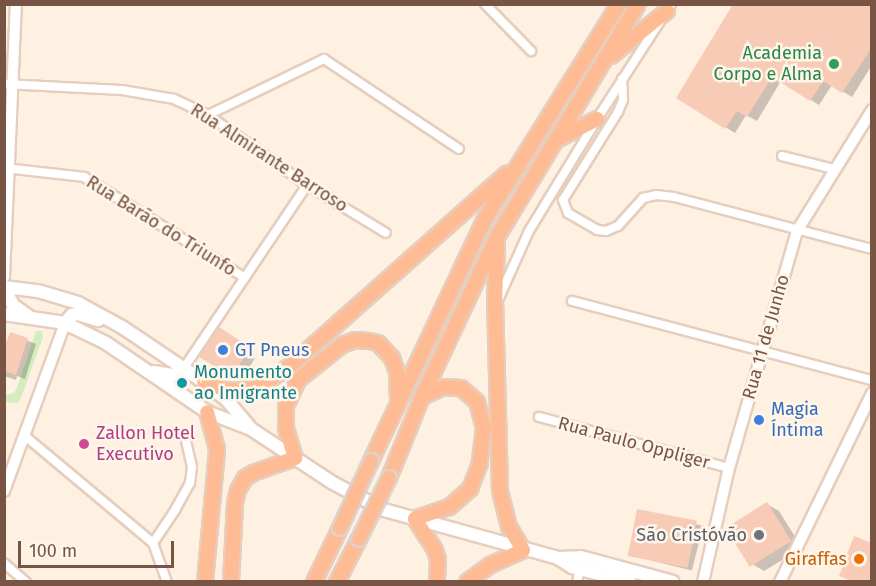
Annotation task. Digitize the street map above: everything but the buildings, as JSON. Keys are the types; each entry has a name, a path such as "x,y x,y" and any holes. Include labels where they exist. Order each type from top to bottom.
{"highway":[{"path":"315,582 486,217 517,163 619,4"},
{"path":"336,582 389,478 422,397 497,237 638,4"},
{"path":"604,61 669,8"},
{"path":"556,140 597,119"},
{"path":"204,382 226,390 244,390 258,387 290,366 452,224 517,163"},
{"path":"467,582 490,565 523,550 509,527 500,490 495,305 497,237"},
{"path":"231,582 235,503 238,490 245,478 253,473 295,458 286,428 286,406 298,380 342,345 355,340 369,341 378,344 392,358 399,387 398,406"},
{"path":"422,397 442,387 460,388 477,402 484,429 480,463 470,489 449,507 415,519 435,550 438,560 437,582"},
{"path":"205,582 217,449 207,412"}],"main road":[{"path":"4,287 38,291 78,303 122,327 226,399 251,429"},
{"path":"4,287 13,305 33,318"},
{"path":"4,314 65,323 106,343 207,412 251,429 333,483 384,510 558,558 580,569 630,582"},
{"path":"65,323 72,315 78,314 122,327"},
{"path":"147,370 174,375 184,368"},
{"path":"558,558 581,557 673,582"}],"street":[{"path":"4,277 8,85 16,4"},
{"path":"485,4 531,51"},
{"path":"495,305 529,231 622,79 669,8"},
{"path":"208,115 324,59 459,149"},
{"path":"622,79 624,90 621,106 563,200 568,213 597,230 606,231 618,226 643,198 656,195 674,197 872,249"},
{"name":"Rua Almirante Barroso","path":"8,85 122,90 174,99 208,115 307,185 386,233"},
{"name":"Rua 11 de Junho","path":"703,582 729,468 797,231 872,110"},
{"path":"782,156 834,169"},
{"name":"Rua Barão do Triunfo","path":"6,168 84,177 245,278"},
{"path":"184,368 307,185"},
{"path":"572,301 872,380"},
{"path":"4,492 65,323"},
{"path":"780,582 872,393"},
{"name":"Rua Paulo Oppliger","path":"539,417 729,468"},
{"path":"25,436 153,543 167,582"},
{"path":"153,543 190,483 192,467 186,442"},
{"path":"4,563 27,582"},
{"path":"577,582 580,569"}],"green space":[{"path":"36,331 42,331 43,337 21,398 18,403 5,402 5,395 14,393 17,388"}],"place":[{"name":"Academia Corpo e Alma","path":"834,64"},
{"name":"GT Pneus","path":"223,350"},
{"name":"Monumento ao Imigrante","path":"182,383"},
{"name":"Magia Íntima","path":"759,420"},
{"name":"Zallon Hotel Executivo","path":"84,444"},
{"name":"São Cristóvão","path":"759,535"},
{"name":"Giraffas","path":"859,559"}]}
